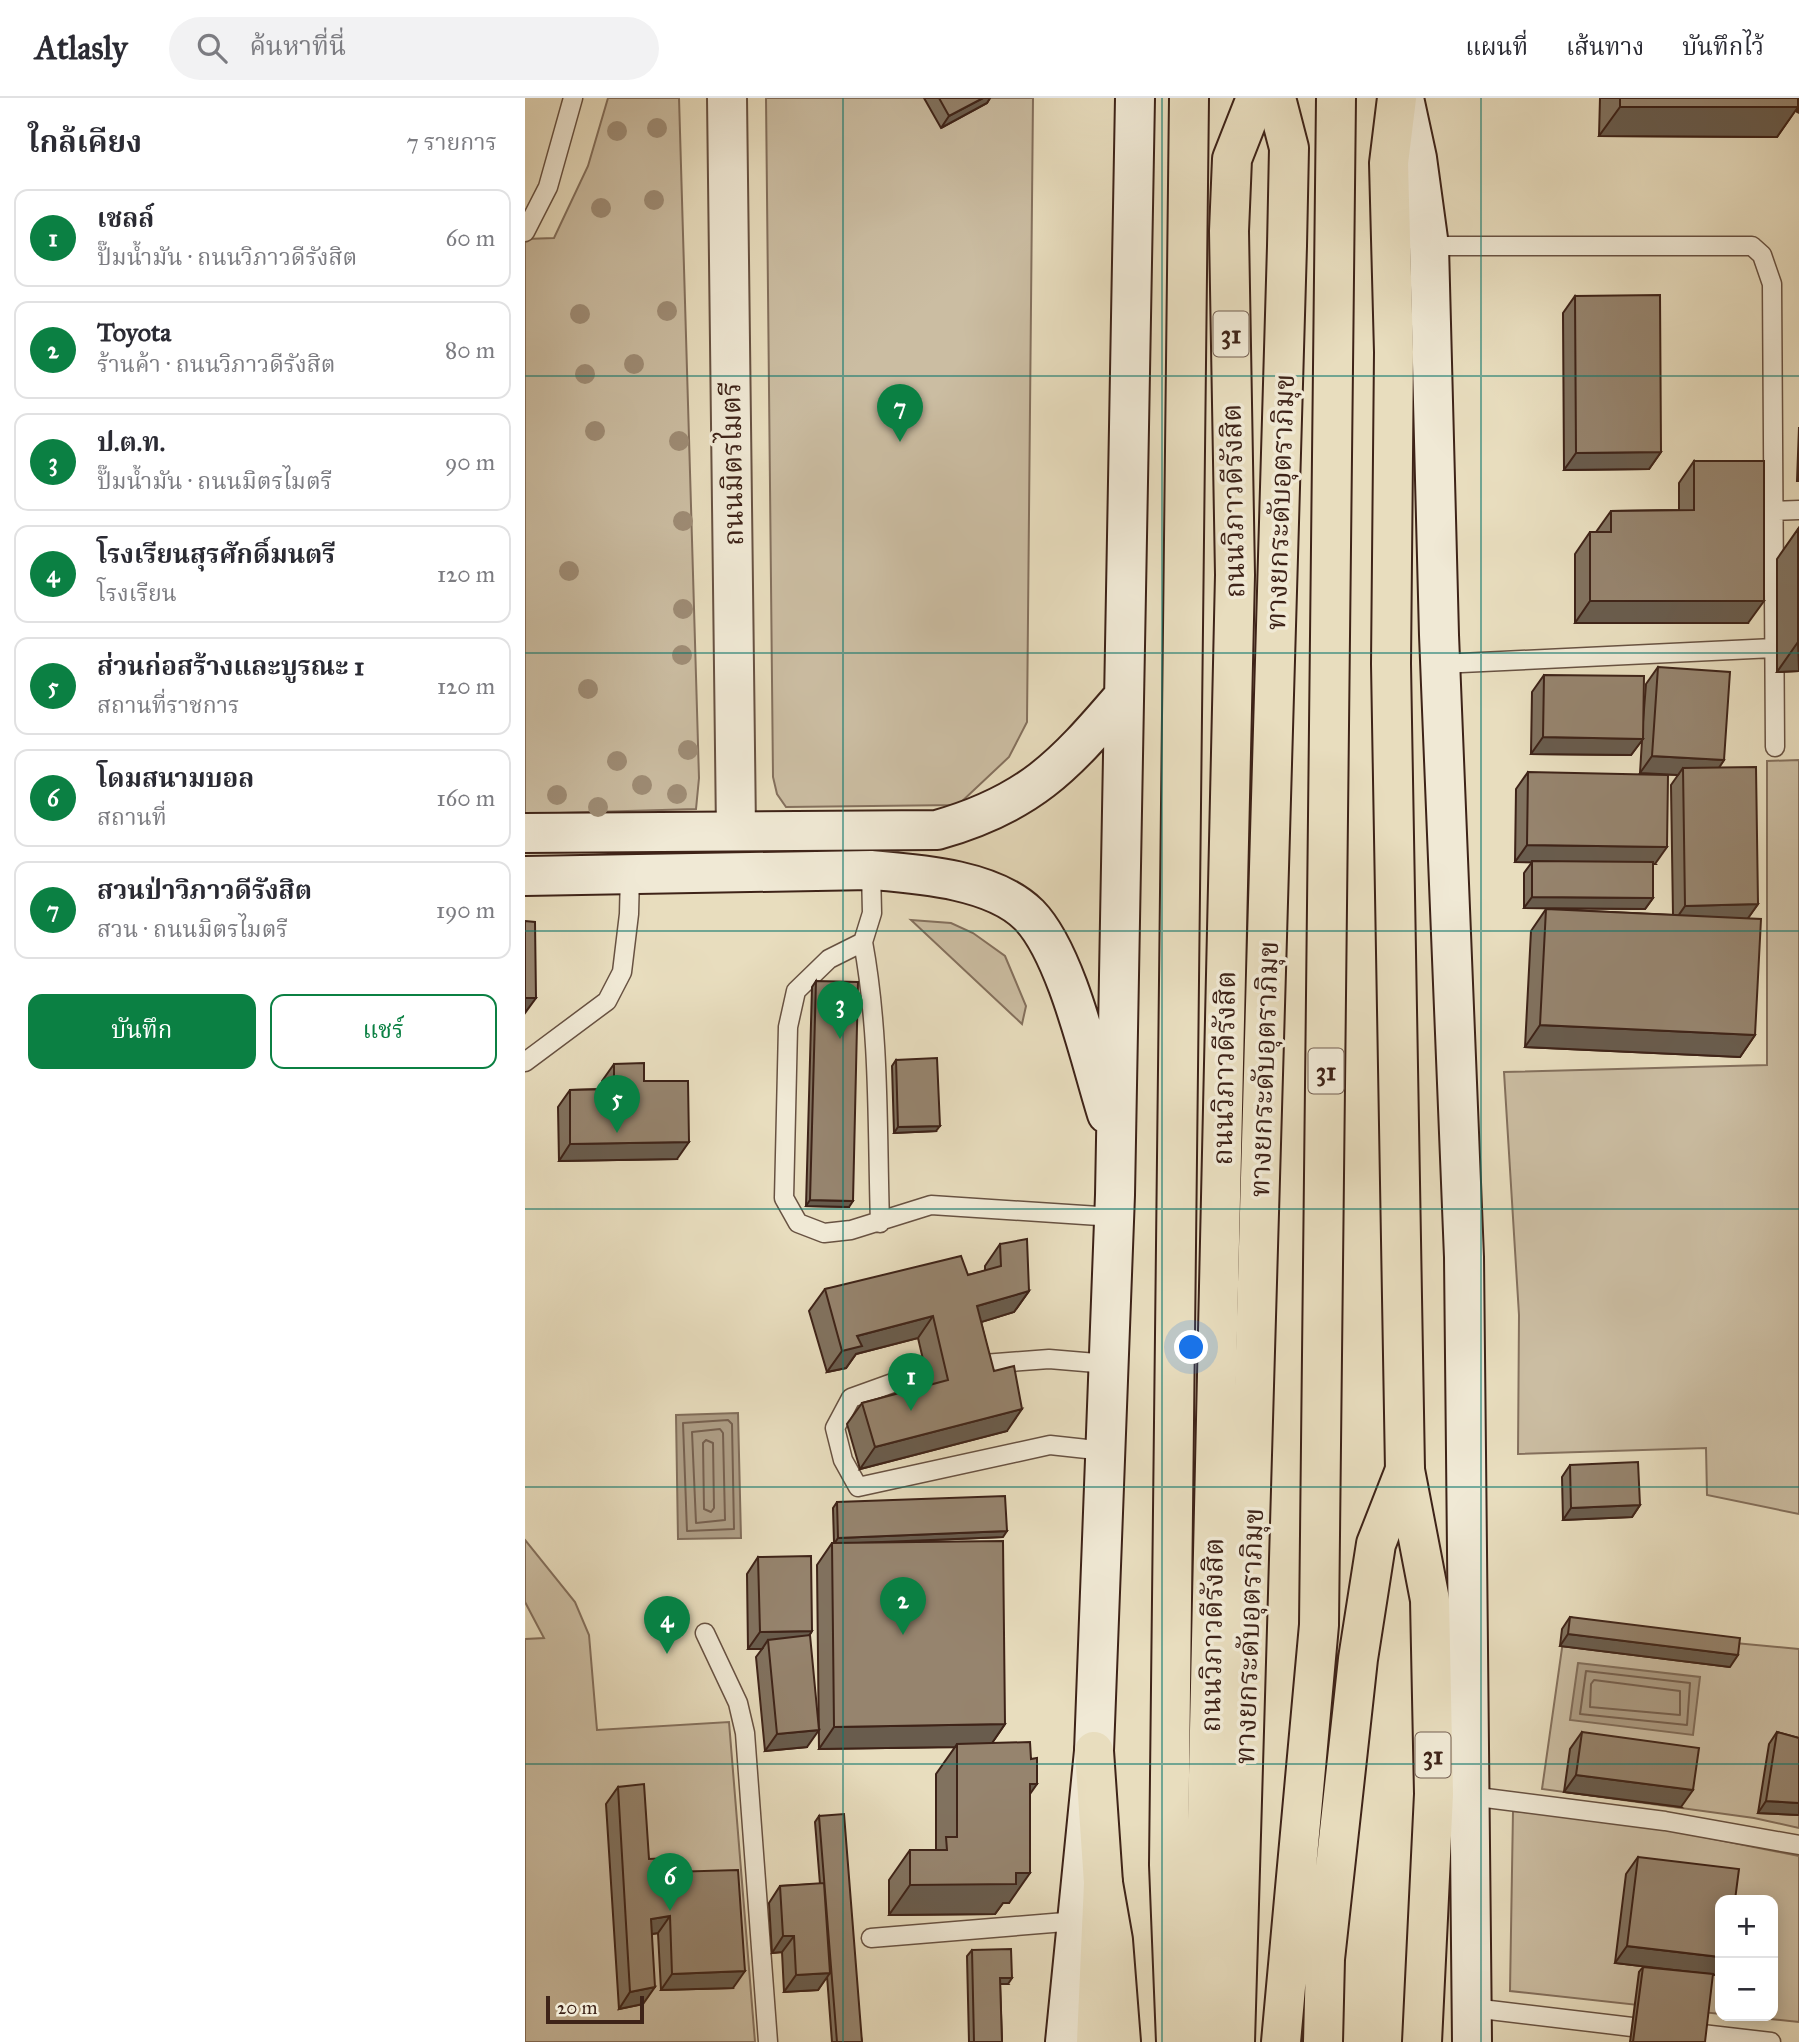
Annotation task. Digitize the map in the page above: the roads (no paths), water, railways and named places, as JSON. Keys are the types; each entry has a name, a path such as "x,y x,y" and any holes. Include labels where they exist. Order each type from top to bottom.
{"highway":[{"path":"1176,2042 1169,1865 1189,98"},
{"name":"ถนนวิภาวดีรังสิต","path":"1202,2042 1235,575 1229,231 1232,159 1256,98"},
{"name":"ทางยกระดับอุตราภิมุข","path":"1235,2042 1287,246 1289,148 1276,98"},
{"name":"ทางยกระดับอุตราภิมุข","path":"1281,2042 1319,1625 1336,98"},
{"name":"31","path":"1397,98 1389,163 1394,352 1391,664 1405,1470 1430,1600 1434,1794 1422,2042"},
{"path":"1323,2042 1325,1959 1358,1659 1376,1544 1405,1470"},
{"path":"1094,1751 1103,1883 1113,1940 1121,2042"},
{"path":"1096,2042 1103,1883"}],"main road":[{"name":"ถนนมิตรไมตรี","path":"727,98 736,871"},
{"path":"1065,2042 1094,1751 1114,1217 1135,98"},
{"name":"31","path":"1404,98 1417,158 1429,246 1440,664 1464,1257 1472,2025"},
{"path":"525,833 937,830 991,813 1033,789 1079,749 1123,697"},
{"path":"525,876 871,870 907,873 988,890 1027,914 1049,941 1116,1143"}],"lane":[{"path":"525,232 548,187 573,98"},
{"path":"1429,246 1752,246 1762,255 1772,284 1775,747"},
{"path":"1774,511 1799,510"},
{"path":"1440,664 1774,648"},
{"path":"871,870 872,913 863,942 870,978 874,1034 880,1223"},
{"path":"525,1062 607,1001 622,972 629,914 630,874"},
{"path":"863,942 829,959 796,991 787,1027 785,1198 798,1223 824,1233 851,1230 931,1205 1114,1217"},
{"path":"971,1364 1049,1359 1108,1364"},
{"path":"926,1371 851,1398 835,1428 843,1460 858,1487 1050,1445 1105,1451"},
{"path":"705,1633 738,1703 745,1733 768,2042"},
{"path":"1470,1796 1665,1821 1799,1845"},
{"path":"871,1938 1077,1921"},
{"path":"1472,2025 1632,2027"},
{"path":"1702,2034 1771,2042"}],"water":[{"path":"738,1413 741,1538 678,1539 676,1415"},
{"path":"1578,1663 1700,1677 1693,1735 1570,1720"}],"place":[{"name":"สวนป่าวิภาวดีรังสิต","path":"900,442"},
{"name":"ป.ต.ท.","path":"840,1039"},
{"name":"ส่วนก่อสร้างและบูรณะ 1","path":"617,1133"},
{"name":"เชลล์","path":"911,1411"},
{"name":"Toyota","path":"903,1635"},
{"name":"โรงเรียนสุรศักดิ์มนตรี","path":"667,1654"},
{"name":"โดมสนามบอล","path":"670,1911"}]}
